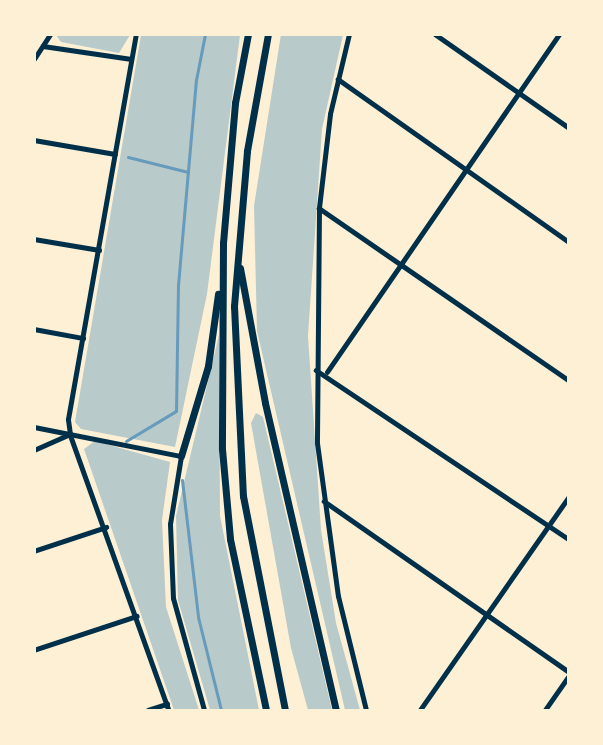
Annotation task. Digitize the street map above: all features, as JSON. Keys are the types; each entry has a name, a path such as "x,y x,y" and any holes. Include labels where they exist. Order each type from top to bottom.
{"highway":[{"path":"181,456 214,337 235,102 248,34"},
{"path":"268,34 247,151 234,306 243,496 285,711"},
{"path":"223,243 224,485 245,625 266,711"},
{"path":"238,253 265,403 336,711"}],"street":[{"path":"34,59 50,34"},
{"path":"136,34 68,419 70,434 106,527 169,711"},
{"path":"349,34 338,79 319,208 316,370 323,500 338,596 366,711"},
{"path":"435,34 568,127"},
{"path":"327,372 559,34"},
{"path":"43,46 131,59"},
{"path":"338,79 568,241"},
{"path":"34,140 116,154"},
{"path":"319,208 568,380"},
{"path":"34,239 99,250"},
{"path":"34,329 83,338"},
{"path":"316,370 327,372 568,539"},
{"path":"34,427 181,456 170,524 173,598 204,711"},
{"path":"34,450 70,434"},
{"path":"420,711 568,498"},
{"path":"323,500 568,671"},
{"path":"34,551 106,527"},
{"path":"34,650 137,616"},
{"path":"545,711 568,677"},
{"path":"148,711 167,704"}],"shaded area":[{"path":"281,34 343,35 322,129 308,336 321,530 336,623 360,710 345,710 257,331 254,206"},
{"path":"56,35 130,35 119,53 61,42"},
{"path":"141,35 240,35 207,294 175,447 81,429 75,422"},
{"path":"219,335 220,516 259,710 210,710 178,600 176,516"},
{"path":"256,413 263,417 332,710 308,710 291,648 251,423"},
{"path":"95,441 170,462 162,520 166,607 199,710 174,710 84,449"}],"waterway":[{"path":"126,441 176,411 178,285 196,80 205,34"},
{"path":"128,157 188,172"},
{"path":"182,480 198,617 221,710"}]}
